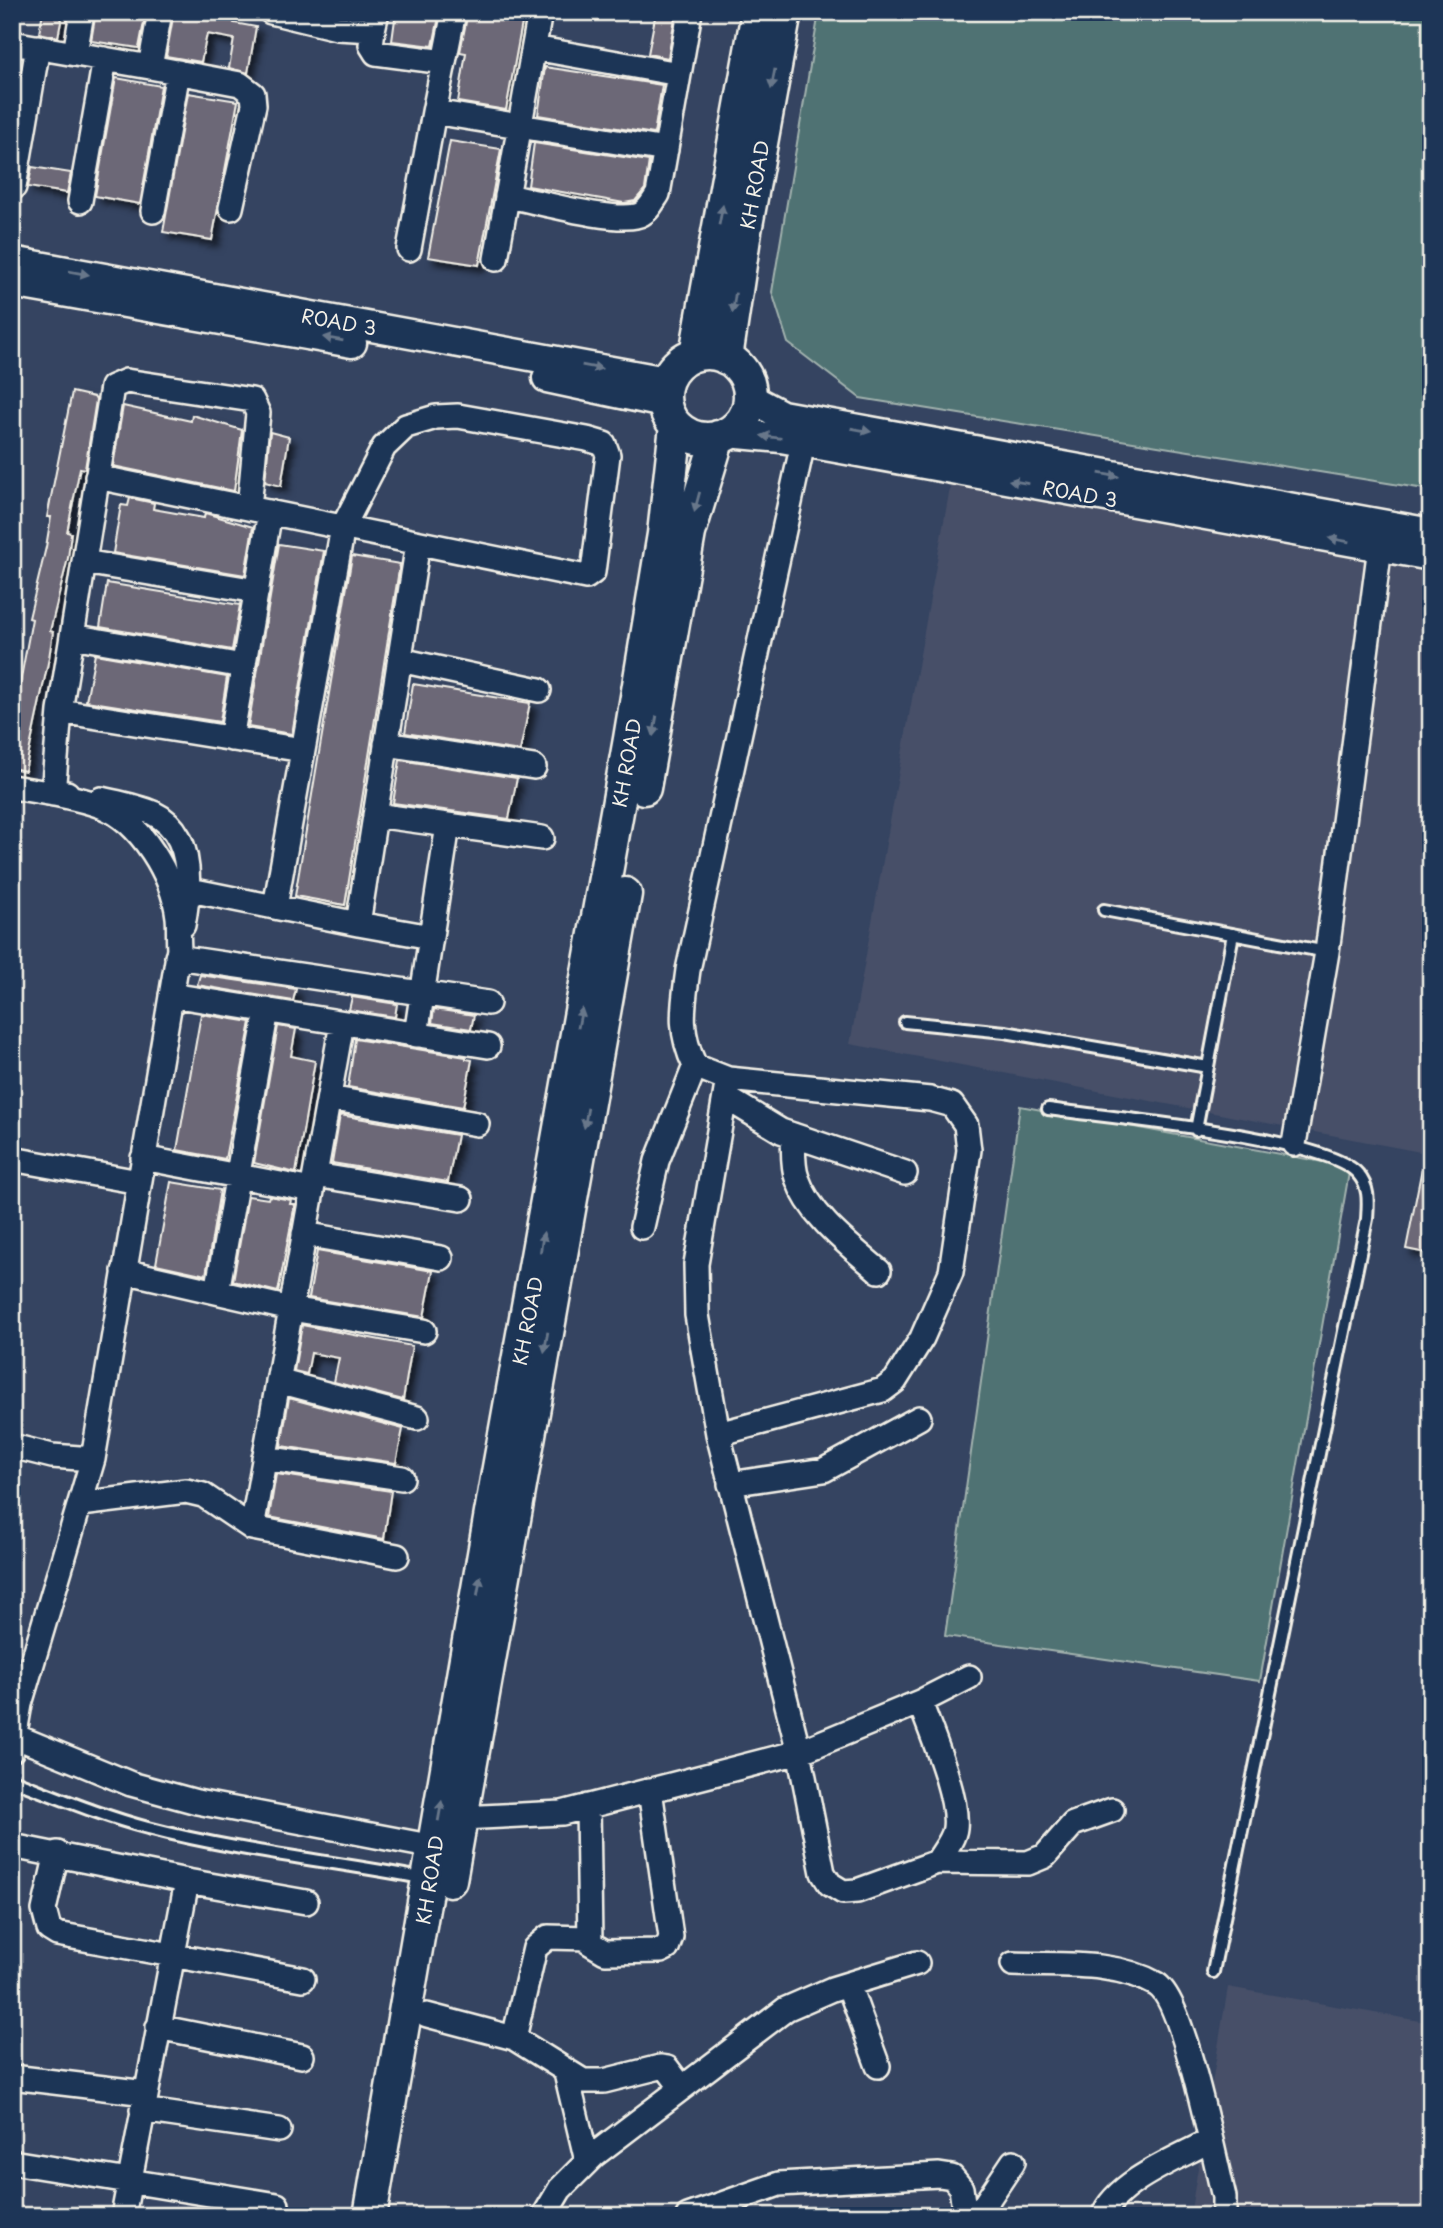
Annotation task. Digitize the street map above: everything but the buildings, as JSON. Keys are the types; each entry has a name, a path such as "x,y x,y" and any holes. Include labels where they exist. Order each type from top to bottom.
{"main road":[{"name":"KH ROAD","path":"711,356 758,12"},
{"name":"KH ROAD","path":"711,356 745,231 785,12"},
{"path":"711,356 744,374 750,398 744,416 723,435 703,438 688,435 669,403 673,369 711,356"},
{"name":"KH ROAD","path":"391,2216 426,2015 445,1849 664,534 669,403"},
{"name":"KH ROAD","path":"370,2216 429,1879 461,1818 689,533 723,435"}],"street":[{"path":"75,54 82,12"},
{"path":"150,67 160,12"},
{"path":"271,12 337,28 375,21 372,45 376,53 444,62"},
{"path":"409,249 454,12"},
{"path":"496,259 540,12"},
{"path":"507,196 617,217 636,216 647,211 658,194 690,12"},
{"path":"12,43 240,84 253,94 254,105 231,208"},
{"path":"14,187 38,47"},
{"path":"534,48 679,74"},
{"path":"80,201 105,59"},
{"path":"153,211 178,72"},
{"path":"434,112 666,150"},
{"name":"ROAD 3","path":"12,261 669,403"},
{"name":"ROAD 3","path":"12,283 525,373 669,403"},
{"path":"53,794 60,711 110,394 118,383 126,381 245,398 252,400 258,413 260,510 257,591 231,738"},
{"name":"ROAD 3","path":"750,398 782,415 1381,536 1431,556"},
{"path":"97,477 343,527 590,576 597,553 608,466 604,444 458,416 436,417 406,426 384,447 343,527 275,907"},
{"name":"ROAD 3","path":"723,435 803,443 1381,536 1431,533"},
{"path":"803,443 688,970 681,1025 684,1043 695,1066 793,1135 905,1173"},
{"path":"1294,1144 1327,952 1381,536"},
{"path":"358,924 418,542"},
{"path":"84,562 257,591"},
{"path":"72,636 243,666"},
{"path":"400,660 539,690"},
{"path":"60,711 303,750"},
{"path":"386,744 534,767"},
{"path":"12,787 103,807 129,824 151,850 168,884 178,916 178,953"},
{"path":"53,794 93,797 156,814 179,840 188,865 190,890 142,1158 93,1459 20,1704 13,1741 131,1784 197,1802 445,1849"},
{"path":"375,815 542,838"},
{"path":"416,1035 449,825"},
{"path":"190,890 431,937"},
{"path":"178,953 488,1003"},
{"path":"171,995 488,1046"},
{"path":"217,1292 267,1010"},
{"path":"252,1528 342,1023"},
{"path":"642,1227 657,1161 695,1066"},
{"path":"726,1088 696,1264 697,1315 718,1434 799,1752 822,1873 830,1884 843,1892 857,1891 937,1862 1028,1863 1045,1856 1073,1824 1112,1810"},
{"path":"718,1434 883,1390 894,1381 922,1338 951,1272 969,1150 966,1125 952,1105 930,1099 726,1088"},
{"path":"329,1098 477,1124"},
{"path":"793,1135 796,1176 809,1203 878,1271"},
{"path":"142,1158 238,1176 461,1199"},
{"path":"12,1159 139,1182"},
{"path":"304,1234 441,1258"},
{"path":"124,1271 291,1309 424,1331"},
{"path":"278,1381 417,1418"},
{"path":"730,1484 824,1470 919,1418"},
{"path":"12,1446 52,1456 93,1459"},
{"path":"264,1458 402,1478"},
{"path":"81,1504 186,1491 203,1495 252,1528 397,1556"},
{"path":"461,1818 562,1813 799,1752 920,1702 969,1677"},
{"path":"920,1702 944,1769 955,1816 955,1831 937,1862"},
{"path":"588,1806 589,1938 595,1949 605,1952 661,1951 671,1943 650,1790"},
{"path":"12,1846 306,1902"},
{"path":"57,1853 44,1910 49,1929 57,1934 303,1979"},
{"path":"123,2216 187,1881"},
{"path":"514,2038 534,1948 548,1937 589,1938"},
{"path":"544,2216 560,2189 587,2161 786,2009 848,1984 917,1963"},
{"path":"1013,1964 1107,1967 1158,1984 1175,2010 1186,2039 1224,2197 1224,2216"},
{"path":"848,1984 878,2066"},
{"path":"426,2015 514,2038 566,2073 593,2082 660,2067 667,2068 682,2088"},
{"path":"158,2027 302,2056"},
{"path":"566,2073 587,2161"},
{"path":"12,2077 144,2101 279,2130"},
{"path":"1104,2216 1108,2203 1138,2180 1209,2141"},
{"path":"12,2162 277,2205"},
{"path":"971,2216 985,2204 1013,2162"},
{"path":"688,2216 779,2184 939,2175 952,2178 961,2188 965,2216"}],"lane":[{"path":"1104,910 1327,952"},
{"path":"1196,1130 1233,934"},
{"path":"905,1022 1005,1032 1208,1067"},
{"path":"1048,1109 1294,1144 1337,1159 1357,1172 1368,1191 1367,1219 1213,1972"},
{"path":"12,1780 110,1817 150,1828 328,1864 429,1879"}],"shaded area":[{"path":"951,482 1431,563 1431,1154 850,1044"},
{"path":"1228,1987 1431,2023 1431,2216 1190,2216"}],"green space":[{"path":"819,12 1431,12 1431,490 860,398 788,343 772,292"},
{"path":"1020,1106 1350,1167 1260,1681 945,1636"}]}
